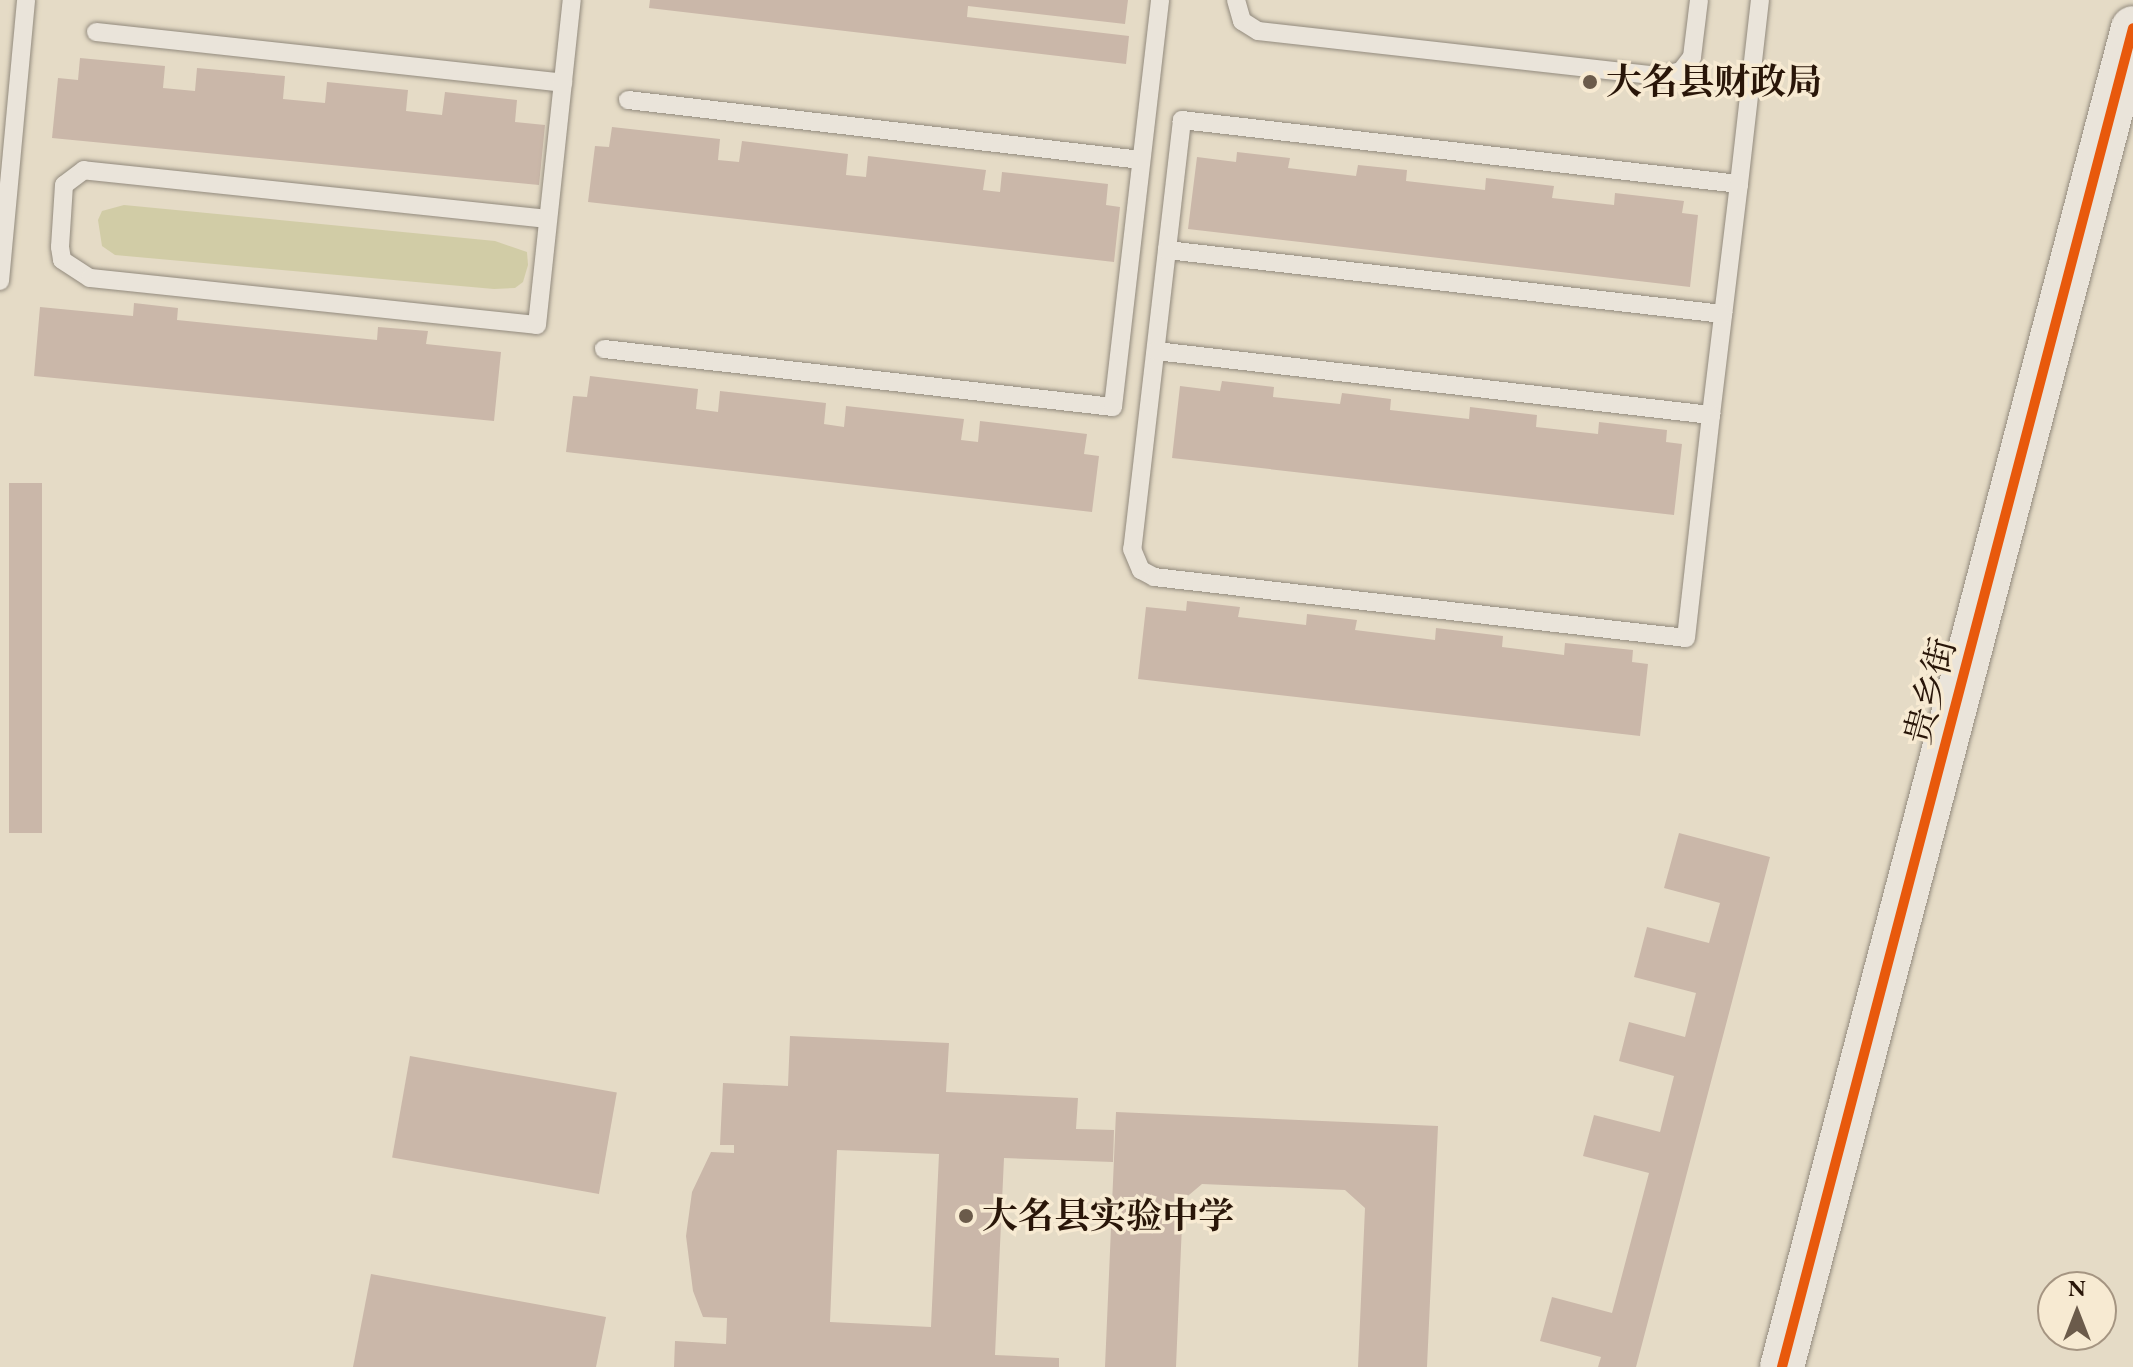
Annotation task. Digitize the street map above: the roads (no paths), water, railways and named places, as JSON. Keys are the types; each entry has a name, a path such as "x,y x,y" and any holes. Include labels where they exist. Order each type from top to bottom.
{"street":[{"name":"贵乡街","path":"1782,1367 2133,28"}],"lane":[{"path":"0,281 26,0"},
{"path":"548,219 84,170 64,185 60,247 62,260 90,278 537,325 572,0"},
{"path":"604,349 1113,407 1160,0"},
{"path":"1236,0 1242,21 1258,31 1660,76 1681,71 1692,57 1699,0"},
{"path":"1739,184 1182,120 1132,549 1141,570 1154,577 1686,638 1711,415 1739,184 1760,0"},
{"path":"96,32 563,83"},
{"path":"628,100 1141,160"},
{"path":"1167,250 1723,314"},
{"path":"1156,351 1711,415"}],"place":[{"name":"大名县财政局","path":"1590,82"},
{"name":"大名县实验中学","path":"966,1216"}]}
